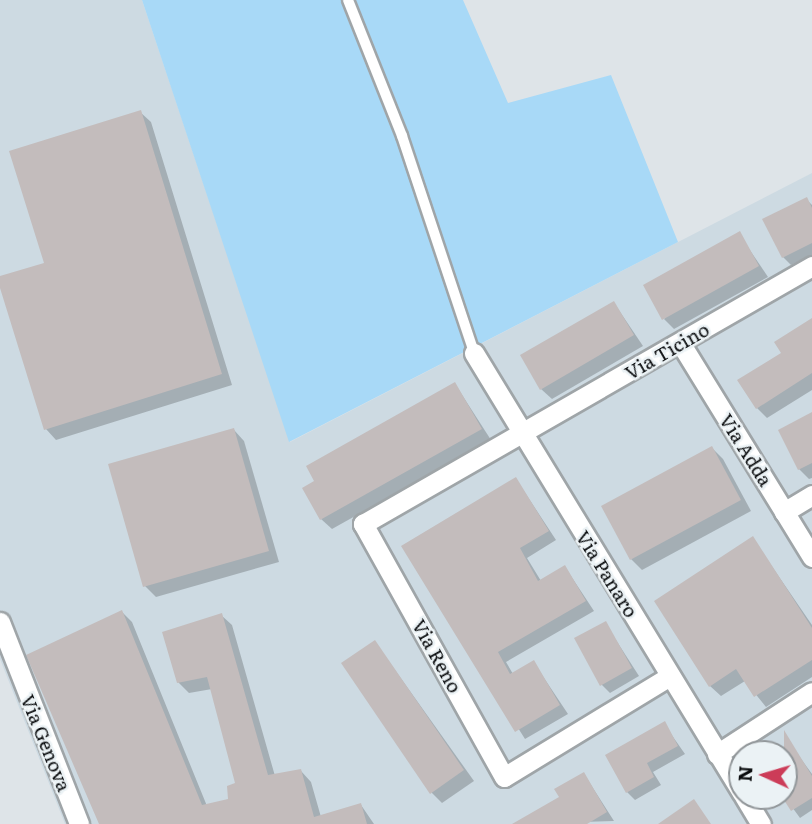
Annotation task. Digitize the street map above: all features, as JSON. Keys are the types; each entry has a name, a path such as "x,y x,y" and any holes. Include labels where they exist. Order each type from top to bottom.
{"street":[{"name":"Via Ticino","path":"521,434 812,266"},
{"name":"Via Adda","path":"681,344 812,557"},
{"name":"Via Panaro","path":"474,353 728,771"},
{"name":"Via Reno","path":"521,434 363,524 504,777 670,676"},
{"path":"785,512 812,495"},
{"name":"Via Genova","path":"0,622 79,824"},
{"path":"717,754 812,692"}],"lane":[{"path":"348,0 402,136 474,353"}],"shaded area":[{"path":"0,0 142,0 290,442 812,173 812,824 65,824 0,659"},
{"path":"142,0 463,0 508,103 611,75 678,242 289,442"}],"building":[{"path":"141,110 222,374 44,430 0,288 0,276 44,263 9,151"},
{"path":"807,197 812,208 812,243 782,258 762,219"},
{"path":"740,231 759,266 662,320 643,285"},
{"path":"614,301 634,335 540,390 520,355"},
{"path":"812,318 812,373 756,409 737,380 781,353 774,342"},
{"path":"455,382 482,429 320,520 302,488 314,481 306,466"},
{"path":"812,412 812,463 798,470 778,430"},
{"path":"234,428 269,551 143,587 108,464"},
{"path":"712,446 741,500 630,560 601,506"},
{"path":"516,477 549,531 520,548 538,581 565,565 586,601 498,652 510,674 534,660 560,705 515,732 401,546"},
{"path":"753,536 812,628 812,660 754,697 736,669 709,687 654,601"},
{"path":"122,610 202,805 228,799 227,786 235,783 207,677 177,683 162,632 222,613 268,775 301,769 314,817 361,803 367,824 99,824 26,655"},
{"path":"606,621 632,668 600,686 574,638"},
{"path":"375,640 464,770 430,794 341,663"},
{"path":"665,721 678,746 647,763 654,777 626,793 605,755"},
{"path":"798,753 812,776 812,798 798,807"},
{"path":"584,772 607,812 587,824 512,824 559,797 554,789"},
{"path":"694,799 711,824 658,824"}]}
